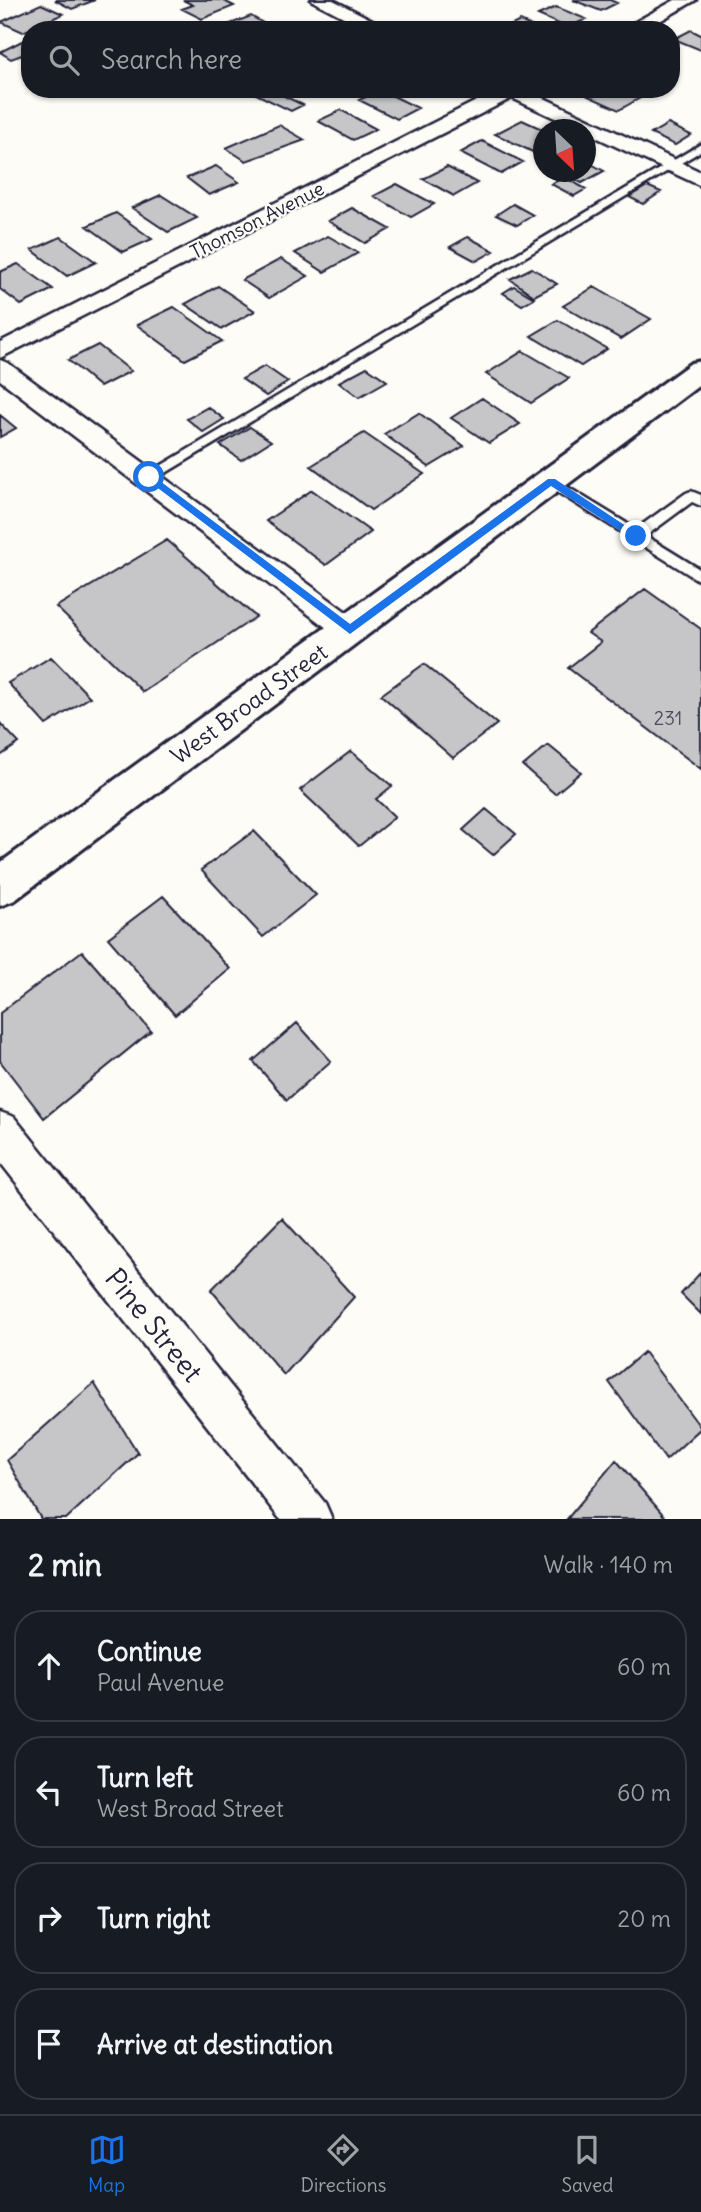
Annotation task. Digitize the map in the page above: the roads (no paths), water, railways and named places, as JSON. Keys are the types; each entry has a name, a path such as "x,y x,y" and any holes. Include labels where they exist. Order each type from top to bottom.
{"main road":[{"name":"West Broad Street","path":"0,887 701,370"}],"street":[{"path":"320,0 364,21"},
{"path":"647,21 688,0"},
{"name":"Thomson Avenue","path":"0,351 496,98"},
{"path":"529,98 701,180"},
{"path":"0,368 350,630"},
{"name":"Pine Street","path":"0,1131 309,1519"}],"lane":[{"path":"149,477 701,147"},
{"path":"551,482 701,577"},
{"path":"636,536 691,496 701,501"}]}
